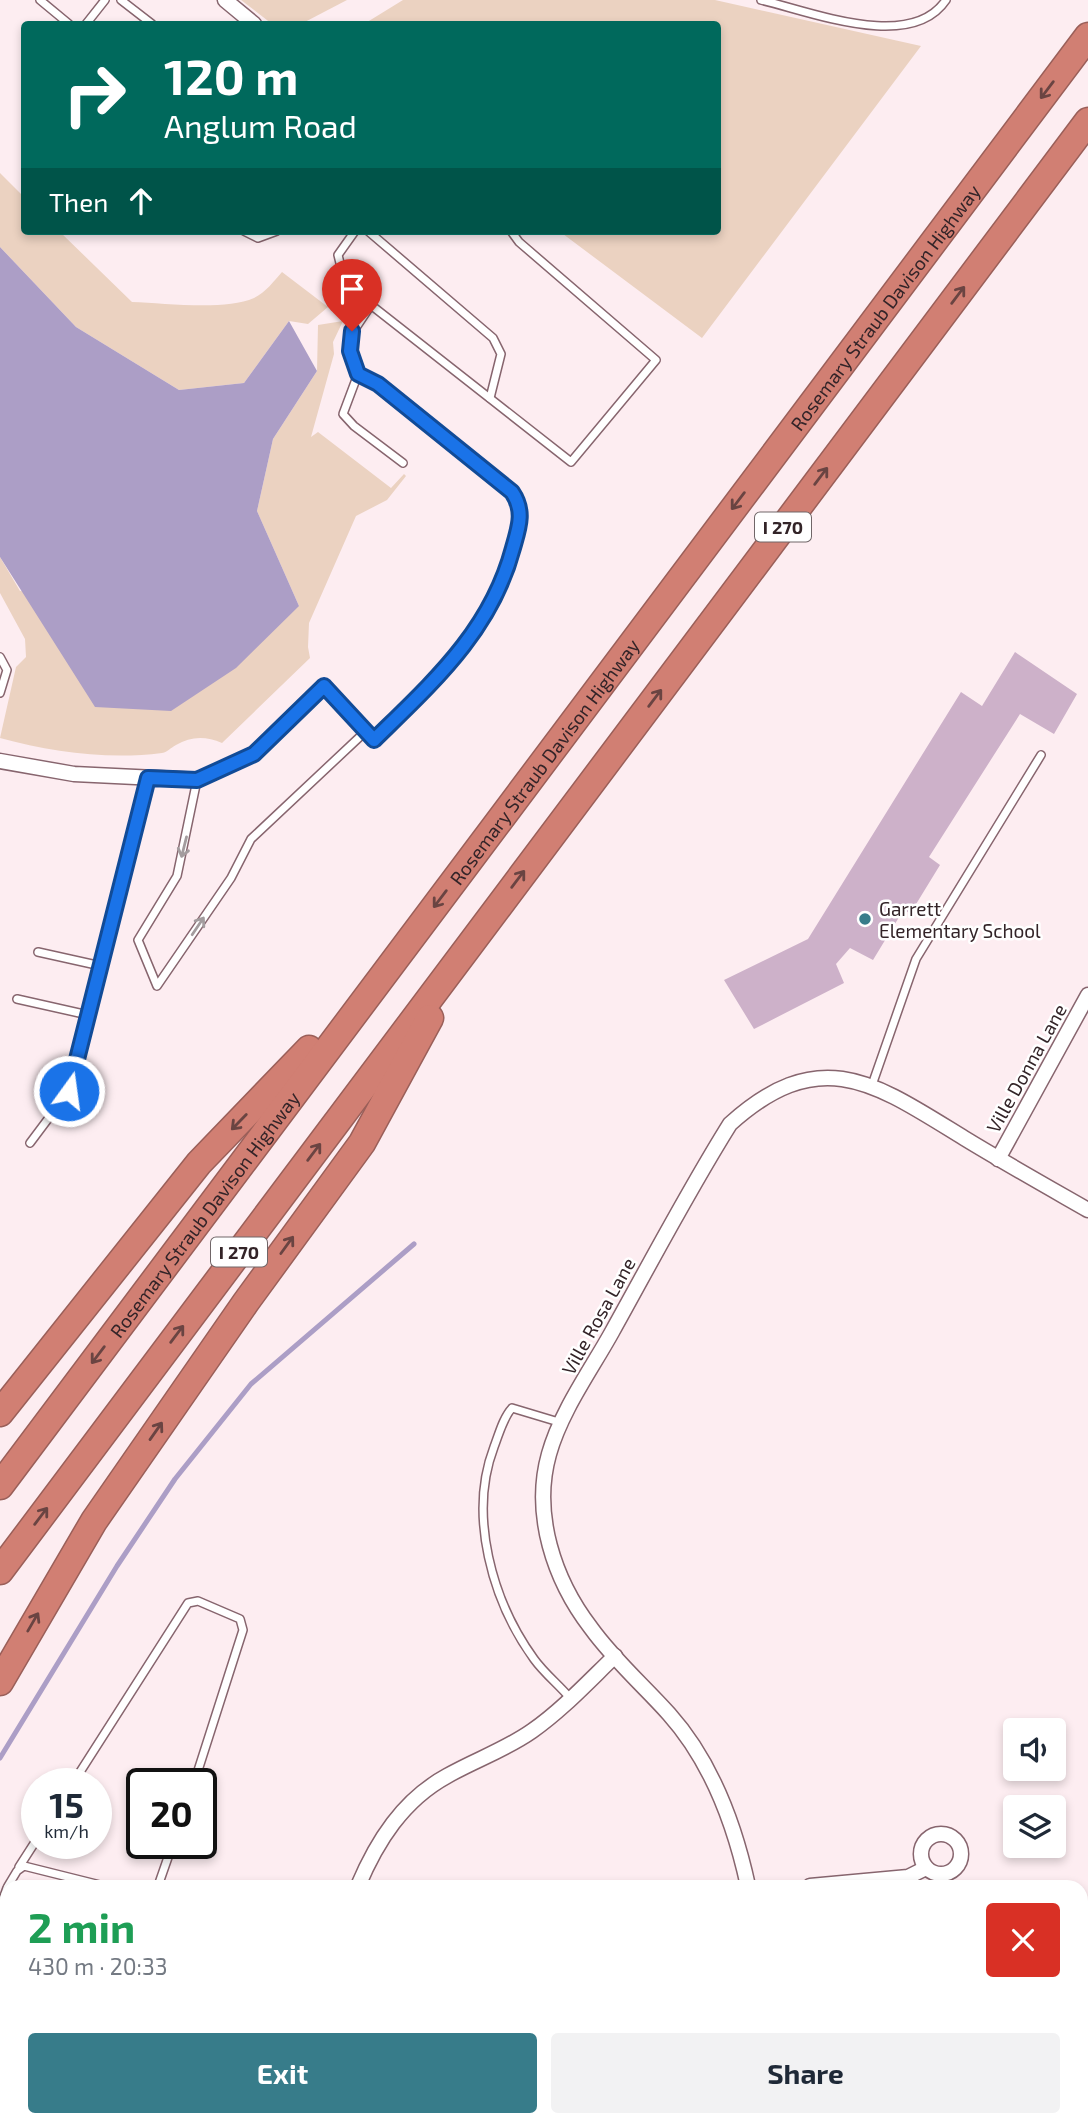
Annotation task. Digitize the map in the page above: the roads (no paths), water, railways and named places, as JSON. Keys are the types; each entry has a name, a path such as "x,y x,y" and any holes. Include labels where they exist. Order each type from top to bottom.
{"highway":[{"name":"Rosemary Straub Davison Highway","path":"0,1486 1088,36"},
{"name":"I 270","path":"0,1571 476,933 1088,121"},
{"path":"0,1682 94,1521 217,1343 362,1143 476,933"},
{"path":"0,1413 199,1163 388,967"}],"street":[{"path":"225,0 250,21"},
{"path":"0,761 74,774 197,780"},
{"name":"Ville Donna Lane","path":"998,1159 1088,995"},
{"name":"Ville Rosa Lane","path":"746,1880 731,1823 695,1751 671,1716 590,1628 554,1563 545,1525 544,1487 549,1454 562,1423 730,1124 752,1104 782,1088 812,1080 841,1078 872,1085 1088,1210"},
{"path":"360,1880 385,1831 423,1794 446,1776 505,1749 534,1730 615,1657"},
{"path":"875,1880 908,1877 926,1868"}],"lane":[{"path":"40,0 65,21"},
{"path":"88,21 105,0"},
{"path":"121,0 148,21"},
{"path":"761,0 885,28 919,23 946,0"},
{"path":"251,235 258,239 268,235"},
{"path":"352,235 338,256 343,275 371,305 571,462 656,360 514,235"},
{"path":"373,235 493,338 501,354 490,398"},
{"path":"371,305 352,331 350,351 358,374 343,414 354,426 403,463"},
{"path":"358,374 378,384 512,492 520,503 521,521 504,582 468,644 374,740 324,686 254,754 197,780 177,876 138,940 157,986 231,878 251,839 366,732"},
{"path":"0,657 7,670 0,693"},
{"path":"872,1085 916,959 1041,755"},
{"path":"30,1143 69,1091 148,778"},
{"path":"38,952 100,966"},
{"path":"17,999 88,1016"},
{"path":"562,1423 512,1408 485,1471 483,1510 486,1545 498,1591 534,1659 570,1698"},
{"path":"82,1768 188,1603 198,1601 240,1619 243,1630 199,1768"},
{"path":"11,1880 24,1859"},
{"path":"160,1880 167,1859"},
{"path":"17,1871 24,1866 79,1880"}],"waterway":[{"path":"0,1758 117,1566 175,1479 251,1384 414,1244"}],"place":[{"name":"Garrett Elementary School","path":"865,919"}]}
